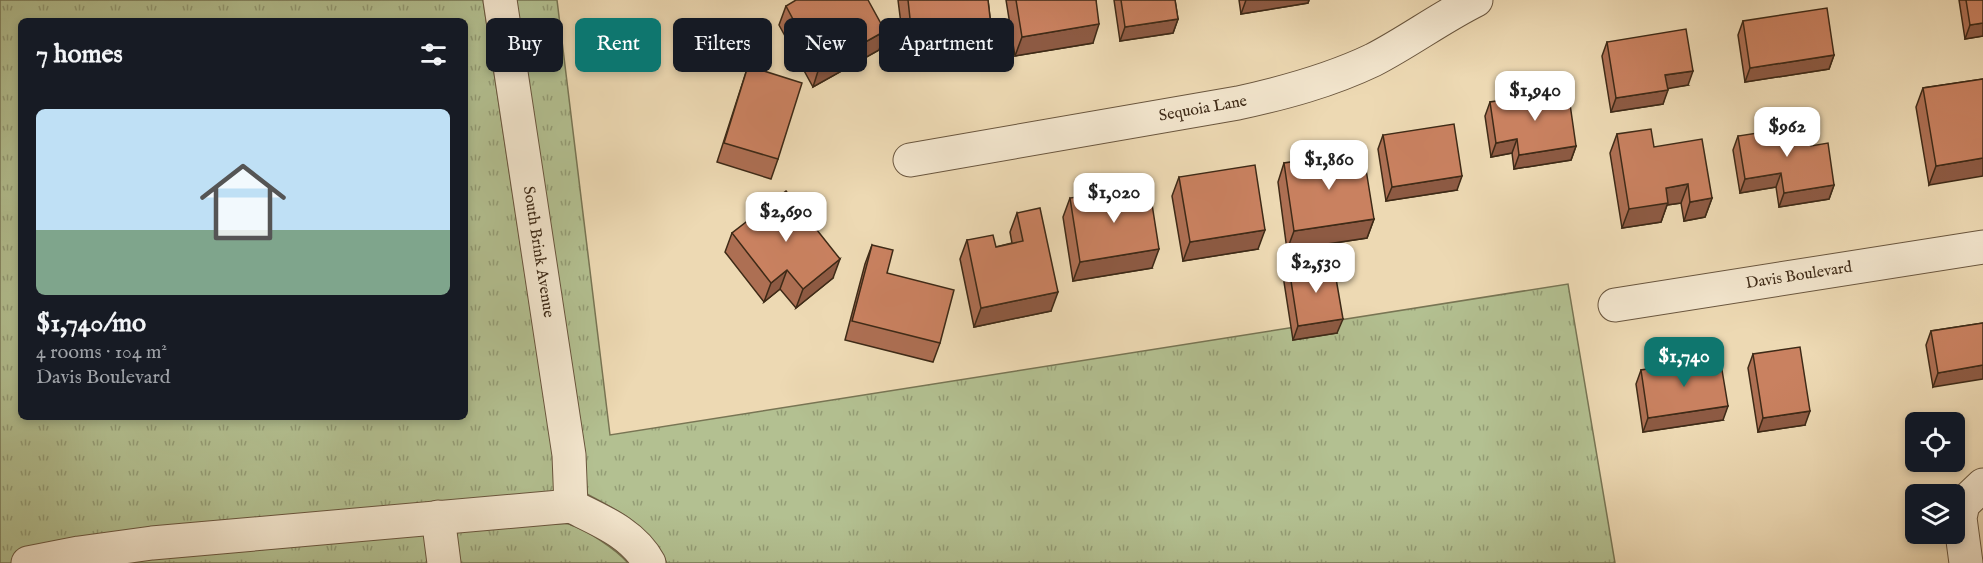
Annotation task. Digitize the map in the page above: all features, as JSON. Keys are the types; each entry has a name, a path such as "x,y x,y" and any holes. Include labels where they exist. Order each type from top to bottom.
{"street":[{"name":"South Brink Avenue","path":"500,0 569,455 571,506"},
{"name":"Sequoia Lane","path":"910,160 1291,92 1374,59 1476,0"},
{"name":"Davis Boulevard","path":"1615,305 1983,247"},
{"path":"1966,563 1960,518 1963,504 1983,485"},
{"path":"28,563 152,543 571,506 632,541 648,563"},
{"path":"438,517 444,563"}],"green space":[{"path":"0,0 483,0 486,20 486,72 494,72 553,456 555,524 569,524 592,535 628,563 0,563"},
{"path":"516,0 557,0 559,18 519,18"},
{"path":"563,49 610,435 1568,284 1615,563 667,563 651,539 633,521 587,494 585,452 527,72 563,72"}],"building":[{"path":"796,0 868,0 879,20 879,34 867,41 867,18 792,18 786,6"},
{"path":"908,0 988,0 990,18 910,18"},
{"path":"1016,0 1096,0 1099,24 1022,37"},
{"path":"1121,0 1175,0 1178,19 1125,27"},
{"path":"1966,0 1983,0 1983,23 1970,25"},
{"path":"1827,8 1834,55 1750,68 1743,21"},
{"path":"1686,29 1693,71 1665,75 1668,90 1616,98 1607,42"},
{"path":"746,72 767,72 802,83 778,159 724,143"},
{"path":"1983,79 1983,158 1936,166 1923,88"},
{"path":"1568,90 1576,146 1519,155 1517,139 1496,143 1490,102"},
{"path":"1454,124 1462,176 1392,187 1383,135"},
{"path":"1808,125 1811,146 1828,143 1834,185 1784,193 1781,173 1745,179 1738,136"},
{"path":"1651,129 1654,147 1702,139 1712,198 1690,202 1688,184 1666,188 1668,203 1629,209 1617,134"},
{"path":"1363,151 1374,219 1294,231 1284,163"},
{"path":"1255,165 1265,230 1190,242 1179,177"},
{"path":"1149,185 1159,249 1080,262 1070,198"},
{"path":"786,191 840,259 803,289 787,270 771,283 732,233"},
{"path":"1040,208 1058,292 981,308 967,240 993,235 996,247 1023,241 1017,213"},
{"path":"872,245 893,250 887,273 954,290 940,343 852,321"},
{"path":"1333,261 1343,319 1298,326 1289,268"},
{"path":"1983,323 1983,365 1938,373 1931,331"},
{"path":"1800,347 1810,411 1763,418 1753,354"},
{"path":"1720,358 1728,406 1648,418 1641,370"}]}
